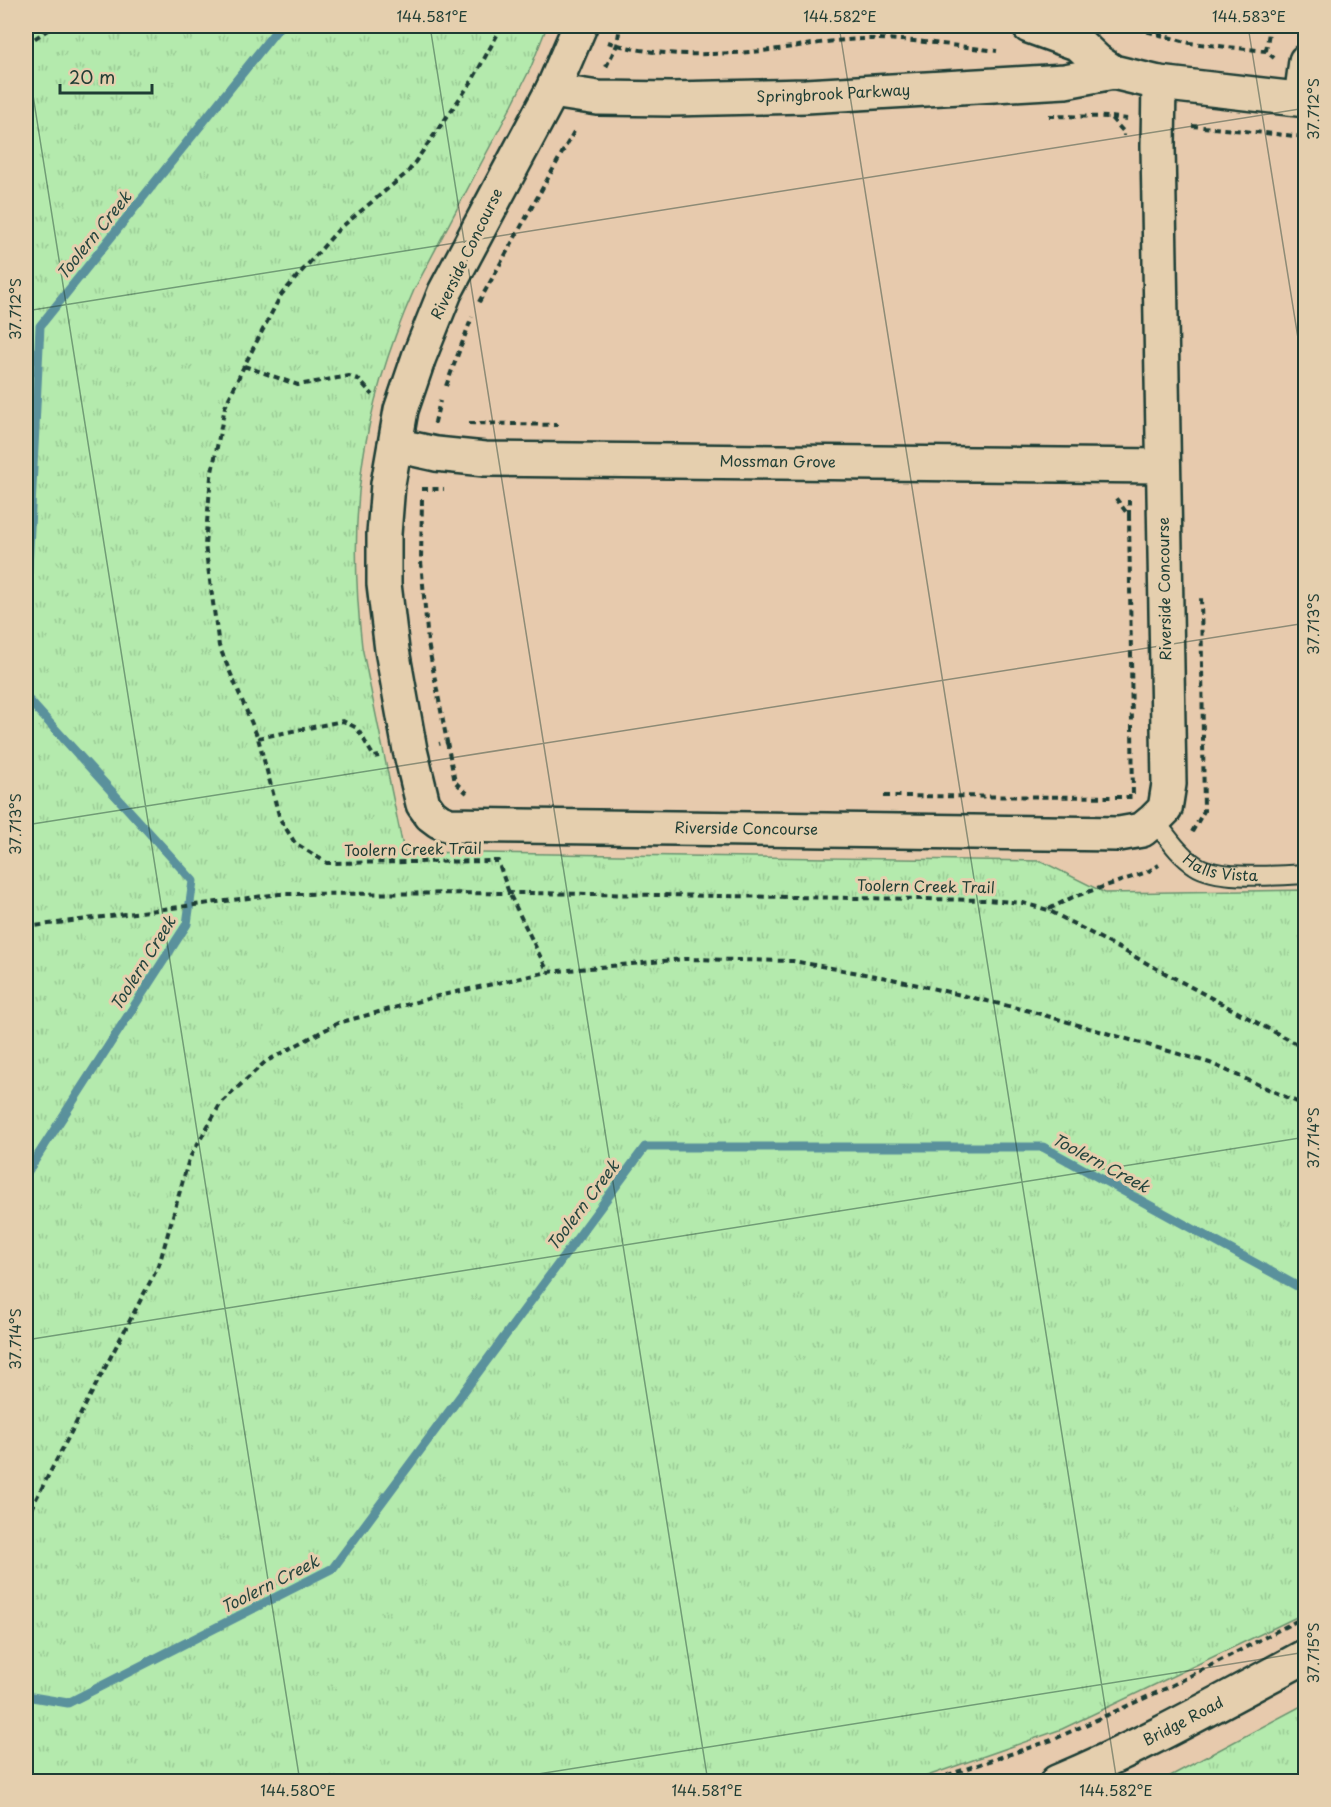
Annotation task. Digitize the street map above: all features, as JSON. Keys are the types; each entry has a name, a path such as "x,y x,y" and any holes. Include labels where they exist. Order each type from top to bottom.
{"street":[{"name":"Springbrook Parkway","path":"1029,26 1079,44 1113,72 1160,83 1304,82"},
{"name":"Riverside Concourse","path":"578,28 552,91 445,292 401,410 388,484 384,524 384,584 392,650 410,750 423,804 431,815 449,825 1119,834 1142,830 1165,809 1169,784 1162,466 1158,146 1160,83"},
{"name":"Springbrook Parkway","path":"552,91 588,113 672,99 806,96 1065,81 1113,72"},
{"name":"Mossman Grove","path":"395,445 431,437 485,459 1162,466"},
{"name":"Bridge Road","path":"1057,1782 1161,1733 1305,1656"}],"lane":[{"name":"Halls Vista","path":"1154,820 1180,854 1197,867 1230,875 1305,874"}],"path":[{"path":"26,44 54,26"},
{"name":"Toolern Creek Trail","path":"502,26 472,81 408,172 338,230 281,295 225,407 212,477 205,545 219,646 258,738 280,819 294,843 327,863 498,861 509,893 548,972"},
{"path":"477,307 576,128 588,113 617,45 620,26"},
{"path":"1127,26 1190,43 1266,51 1304,82"},
{"path":"1266,51 1270,26"},
{"path":"578,28 617,45 648,51 697,54 762,51 849,40 916,41 998,51"},
{"path":"576,128 588,113"},
{"path":"1045,116 1110,117 1124,132 1124,144"},
{"path":"1192,126 1305,136"},
{"path":"445,388 472,317"},
{"path":"244,366 298,385 349,376 358,380 365,389 383,403 401,410 431,437"},
{"path":"441,398 431,437 422,497 421,561 428,643 455,782 468,794"},
{"path":"884,796 1133,797 1130,466"},
{"path":"1104,497 1115,497 1129,516"},
{"path":"258,738 342,720 357,728 374,757 447,742"},
{"path":"1048,910 1073,897 1147,872 1180,854"},
{"name":"Toolern Creek Trail","path":"26,927 279,894 509,893 987,900 1023,903 1048,910 1305,1049"},
{"path":"26,1518 159,1265 189,1159 221,1103 265,1062 338,1023 438,996 548,972 684,959 793,961 892,979 1030,1011 1210,1063 1305,1106"},
{"path":"927,1782 1052,1740 1168,1686 1305,1616"}],"green space":[{"path":"26,26 547,26 531,67 512,105 414,290 381,379 362,465 356,553 362,647 404,852 1041,861 1105,893 1305,890 1305,1613 1062,1729 913,1781 26,1781"},
{"path":"1305,1704 1305,1781 1161,1781"}],"waterway":[{"name":"Toolern Creek","path":"26,609 40,326 280,26"},
{"name":"Toolern Creek","path":"26,697 193,881 187,924 26,1174"},
{"name":"Toolern Creek","path":"26,1696 68,1703 333,1568 645,1147 1043,1147 1306,1291"}]}
